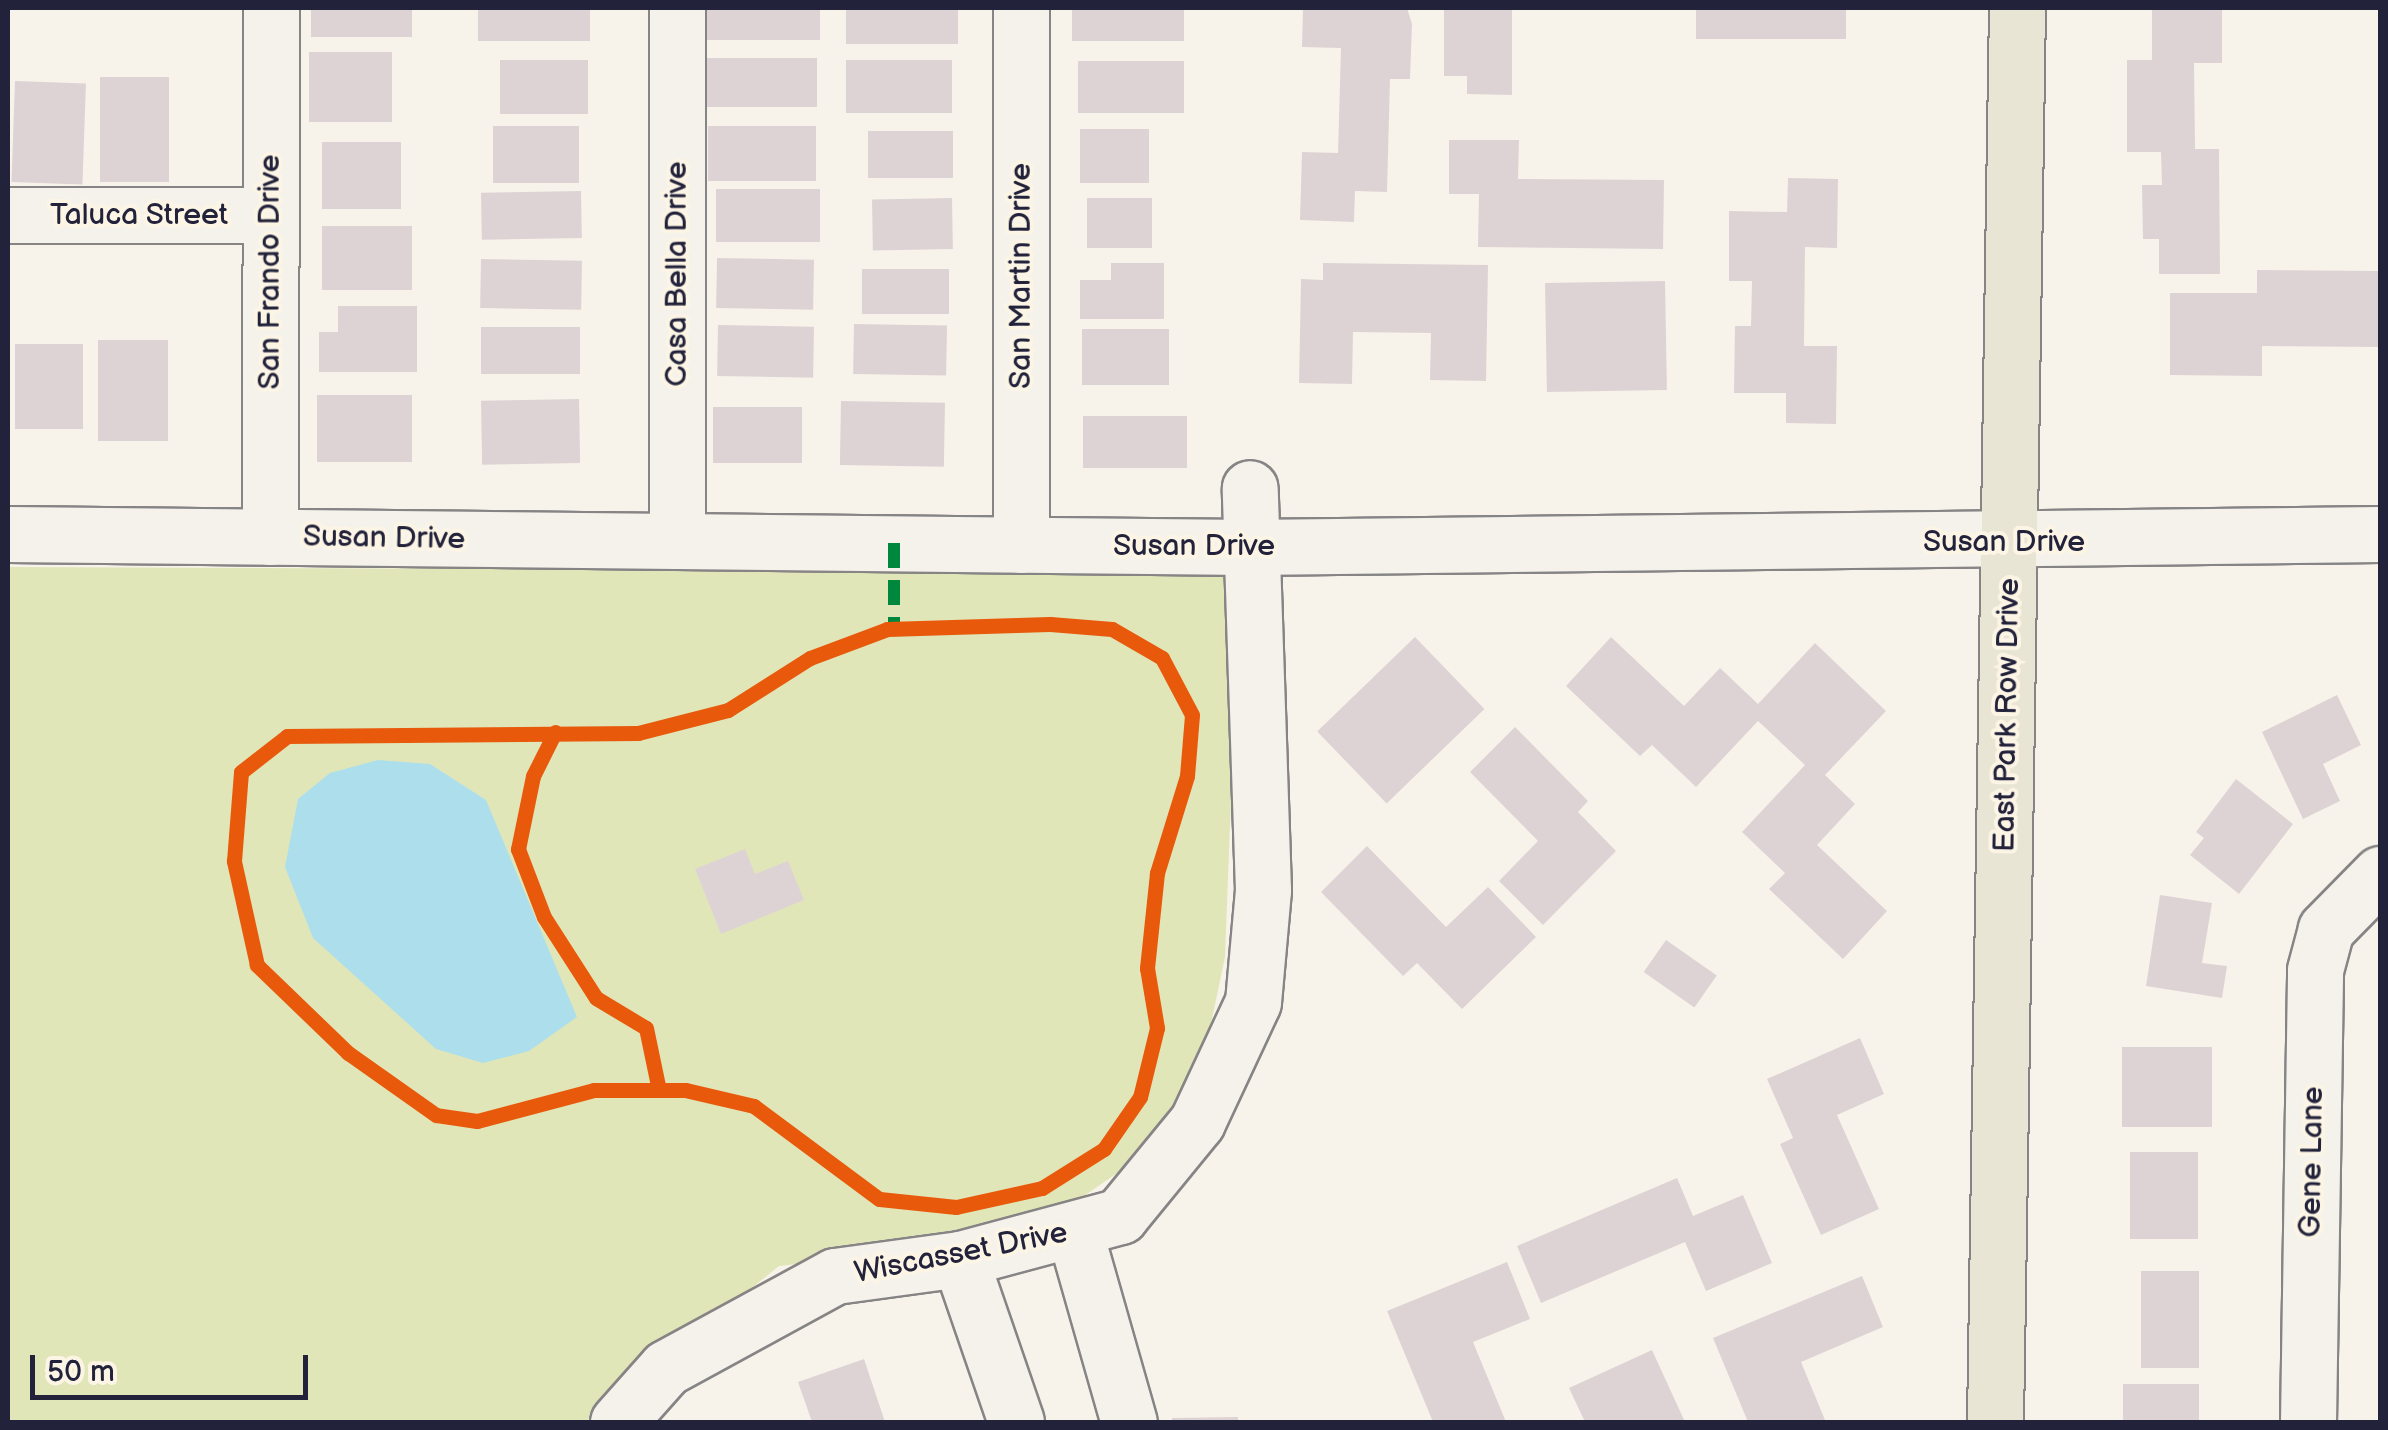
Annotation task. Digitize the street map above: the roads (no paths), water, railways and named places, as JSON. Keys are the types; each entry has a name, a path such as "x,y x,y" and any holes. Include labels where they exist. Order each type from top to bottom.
{"main road":[{"name":"East Park Row Drive","path":"1996,1422 2017,8"}],"street":[{"name":"San Frando Drive","path":"270,537 271,8"},
{"name":"Casa Bella Drive","path":"677,8 677,541"},
{"name":"San Martin Drive","path":"1020,8 1020,544"},
{"name":"Taluca Street","path":"8,215 270,215"},
{"name":"Wiscasset Drive","path":"618,1422 666,1368 835,1276 960,1259 1076,1233 1120,1216 1197,1122 1254,1002 1263,890 1250,488"},
{"name":"Susan Drive","path":"8,534 1250,547 2010,542 2380,534"},
{"name":"Gene Lane","path":"2313,1422 2314,970 2361,891"},
{"path":"1076,1233 1129,1422"},
{"path":"960,1259 1016,1422"}],"water":[{"path":"378,760 430,764 486,800 577,1017 529,1051 483,1063 436,1049 313,938 285,867 298,799 330,773"}]}
